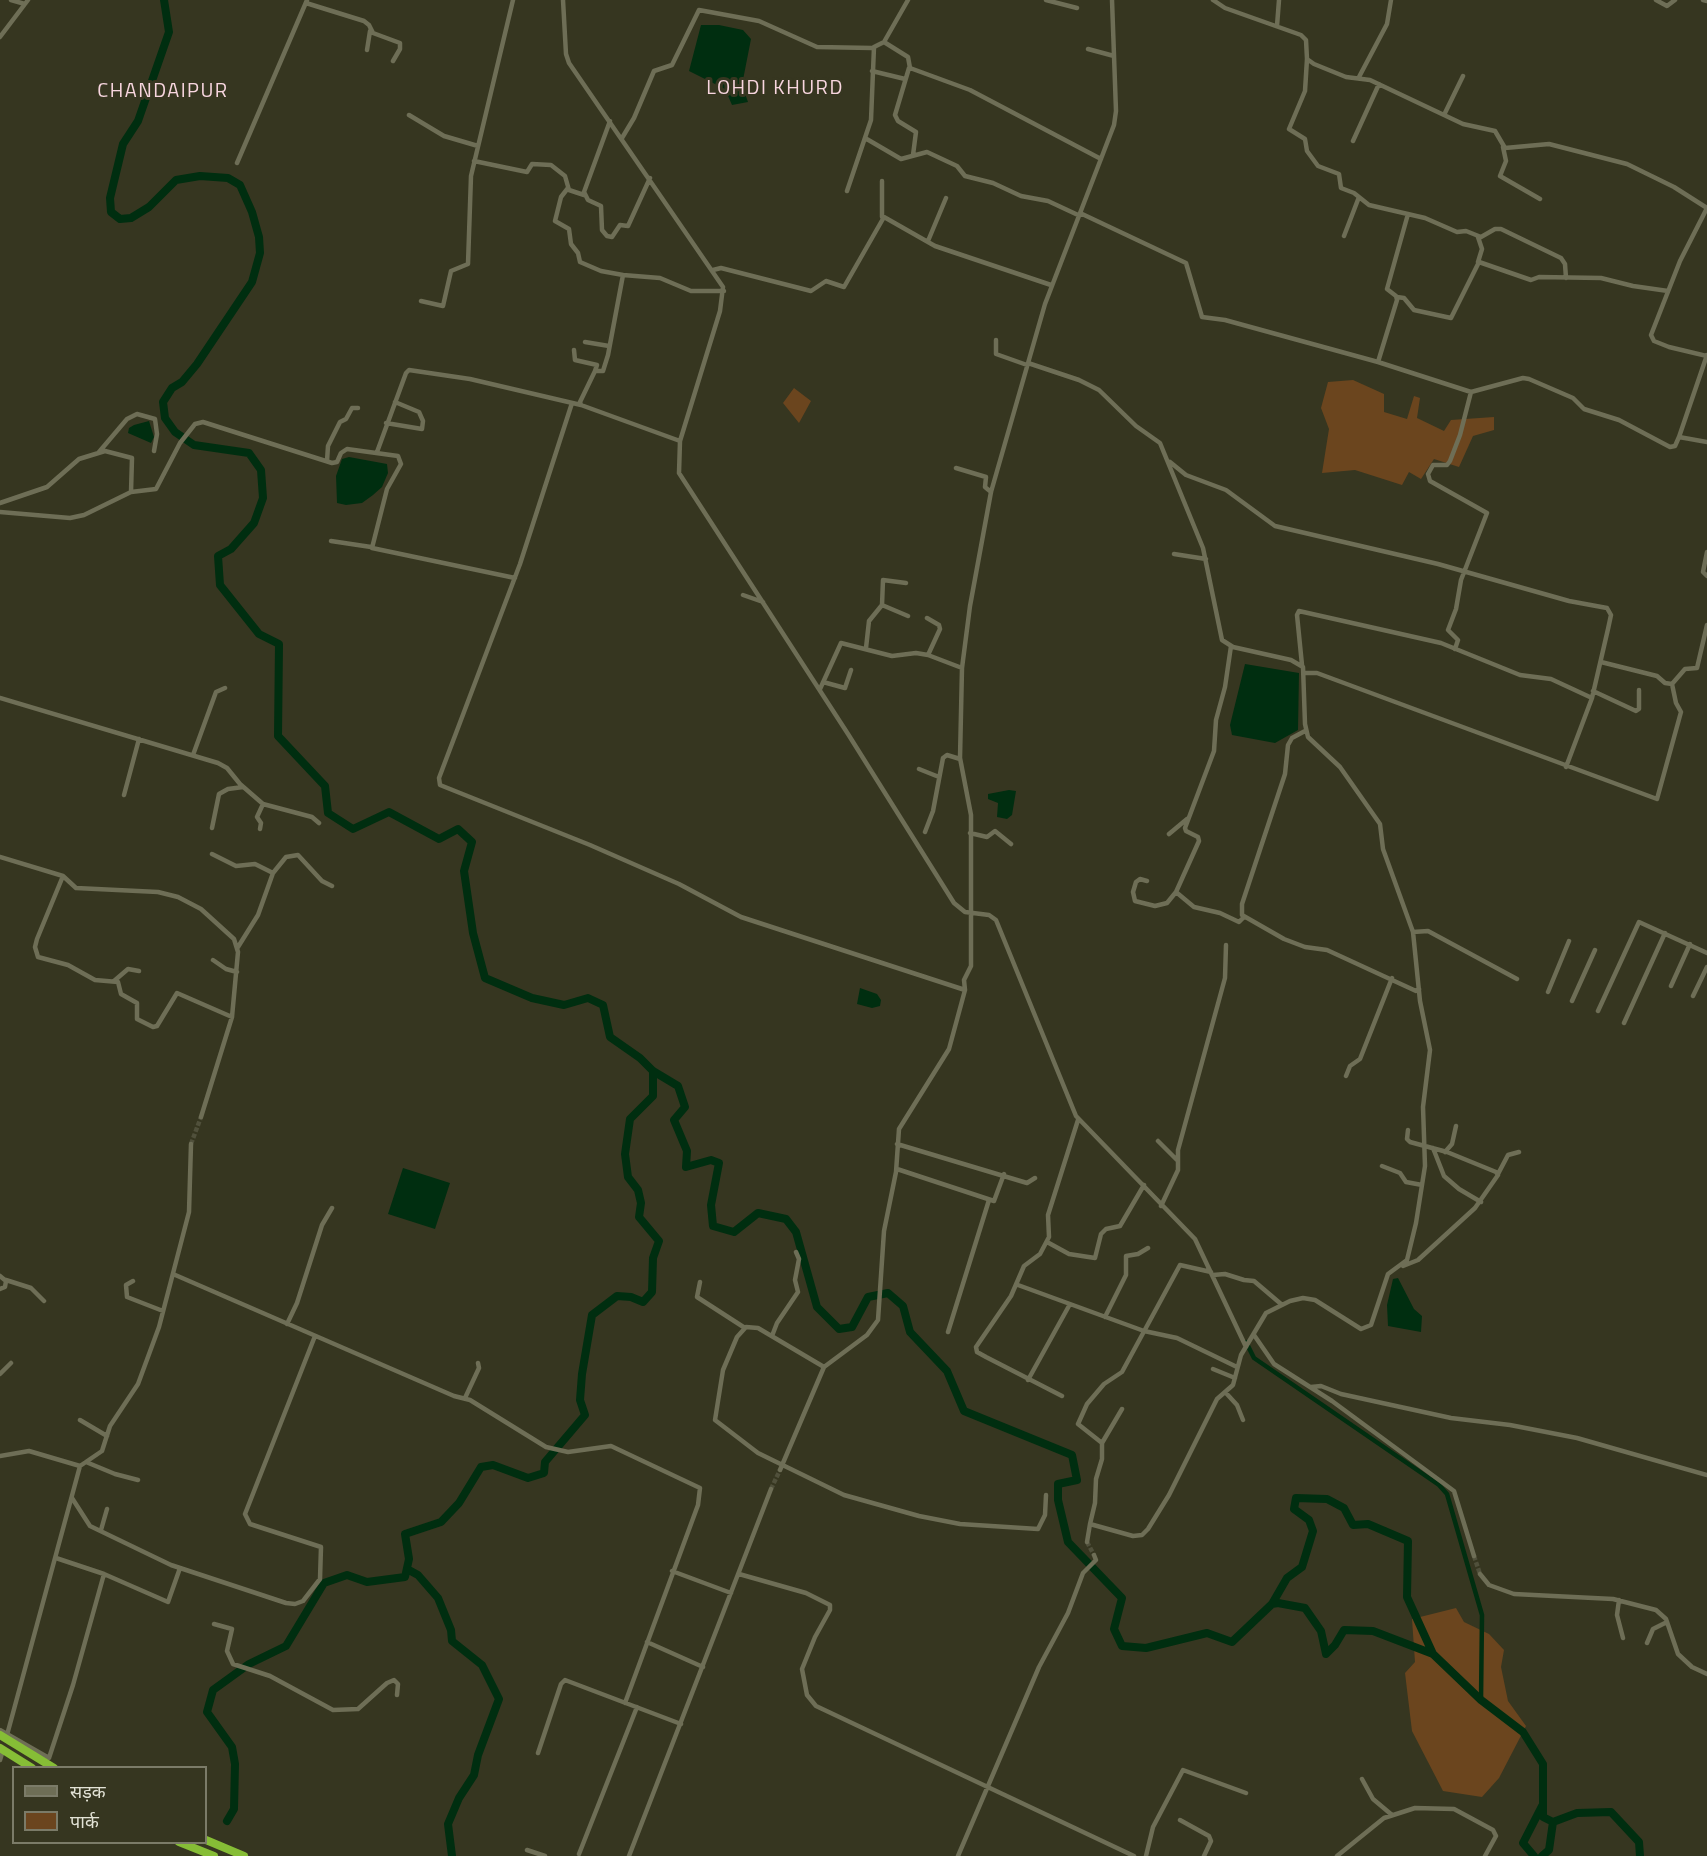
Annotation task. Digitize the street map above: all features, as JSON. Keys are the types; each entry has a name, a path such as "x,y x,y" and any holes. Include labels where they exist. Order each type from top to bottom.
{"highway":[{"path":"3,1735 52,1766"},
{"path":"1,1749 30,1766"},
{"path":"207,1840 244,1856"},
{"path":"184,1844 214,1856"}],"street":[{"path":"11,0 27,2"},
{"path":"421,300 443,306 451,271 468,264 469,195 474,161 513,0"},
{"path":"563,0 567,58 610,121 624,136 650,178 714,269 724,291 680,441 679,473 763,602 822,686 954,903 970,911 989,915 996,920 1078,1120 1195,1239 1215,1274 1248,1345"},
{"path":"624,136 654,71 671,67 696,14 701,9 759,21 817,47 874,47 884,42 908,0"},
{"path":"1046,0 1077,8"},
{"path":"780,1470 824,1367 867,1335 876,1324 880,1309 884,1231 897,1169 897,1144 902,1122 949,1049 965,990 964,980 972,961 970,805 960,759 962,668 991,492 1051,285 1116,117 1112,0"},
{"path":"1213,0 1225,8 1304,38 1308,59 1305,91 1289,129 1305,139 1307,152 1318,166 1339,174 1341,188 1373,206 1408,214 1478,237 1495,229 1501,229 1549,250 1564,262 1566,278"},
{"path":"1276,26 1279,0"},
{"path":"1359,78 1387,24 1391,0"},
{"path":"1656,0 1667,6 1675,0"},
{"path":"0,37 27,2"},
{"path":"237,163 306,2 364,21 373,33 400,43 393,60"},
{"path":"367,50 370,28"},
{"path":"884,42 908,57 909,68 895,115 898,120 915,132 913,155"},
{"path":"847,191 872,114 874,47"},
{"path":"1088,49 1114,56"},
{"path":"1308,59 1339,74 1379,84 1474,127 1495,132 1503,147 1506,160 1500,176 1540,199"},
{"path":"909,68 970,90 1101,159"},
{"path":"872,71 905,79"},
{"path":"1444,115 1463,76"},
{"path":"1353,141 1379,84"},
{"path":"409,115 444,136 478,146"},
{"path":"584,195 610,121"},
{"path":"865,138 901,159 927,152 957,166 965,176 993,183 1021,196 1048,201 1186,263 1202,316 1226,320 1377,362 1471,392 1526,379 1573,398 1584,409 1618,420 1670,447 1675,446 1707,356 1679,351 1652,339 1654,324 1707,208 1674,187 1627,165 1549,144 1503,147"},
{"path":"474,161 527,172 531,164 551,165 565,176 568,188"},
{"path":"568,188 601,206 602,231 611,237 620,225 628,226 650,178"},
{"path":"714,269 811,291 826,281 844,287 882,217 882,181"},
{"path":"568,188 561,197 555,221 569,229 571,244 577,251 580,262 601,271 660,278 691,291 724,291"},
{"path":"1344,236 1359,197"},
{"path":"928,241 946,198"},
{"path":"1408,214 1387,289 1396,297 1404,298 1414,310 1451,318 1478,262 1482,249 1478,237"},
{"path":"882,217 928,241 1051,285"},
{"path":"1478,262 1530,279 1604,278 1633,286 1668,291"},
{"path":"596,370 603,371 620,301 623,275"},
{"path":"1377,362 1388,335 1396,297"},
{"path":"996,340 996,354 1079,380 1099,390 1136,426 1157,440 1169,460 1206,559 1220,634 1224,643 1302,665"},
{"path":"585,342 609,346"},
{"path":"574,350 575,360 597,365 580,402 581,405"},
{"path":"377,452 406,373 412,370 470,379 581,405 680,441"},
{"path":"1455,649 1458,640 1448,630 1456,609 1464,571 1472,558 1487,513 1430,480 1428,474 1433,465 1447,465 1450,461 1460,435 1471,392"},
{"path":"386,423 422,429 419,412 395,402"},
{"path":"572,403 515,578 439,778 440,785 590,844 679,884 741,917 965,990"},
{"path":"327,462 328,446 340,422 346,419 352,408 358,408"},
{"path":"99,452 127,419 137,414 155,419 157,434 154,451"},
{"path":"0,512 70,518 84,515 131,492 156,489 180,443 195,424 203,422 327,462 337,462 341,453 347,449 398,456 401,464 387,489 371,547"},
{"path":"1679,437 1707,442"},
{"path":"0,503 47,487 73,463 99,452 118,453 132,458 131,492"},
{"path":"1169,460 1186,475 1226,490 1269,523 1464,571 1569,601 1607,608 1611,615 1592,698 1566,767"},
{"path":"956,468 986,477 985,487 991,492"},
{"path":"331,541 371,547 515,578"},
{"path":"1707,552 1703,572 1707,576"},
{"path":"1174,554 1206,559"},
{"path":"866,648 869,621 882,605 883,580 906,584"},
{"path":"743,595 763,602"},
{"path":"882,605 908,616"},
{"path":"1402,1266 1409,1255 1422,1185 1425,1144 1423,1107 1430,1050 1419,989 1414,932 1383,849 1379,819 1340,767 1308,737 1305,731 1303,698 1305,673 1296,615 1299,611 1433,641 1520,675 1551,679 1592,698"},
{"path":"927,618 939,625 940,629 928,655"},
{"path":"1672,684 1685,669 1697,667 1707,628"},
{"path":"822,686 839,643 892,656 916,653 928,655 962,668"},
{"path":"1147,881 1139,880 1134,887 1134,898 1138,902 1164,905 1176,892 1198,841 1198,837 1185,830 1187,819 1214,751 1216,720 1225,687 1231,646"},
{"path":"1601,662 1657,676 1665,683 1672,684"},
{"path":"822,686 845,688 851,670"},
{"path":"1305,673 1317,673 1657,799 1682,712 1676,704 1672,684"},
{"path":"193,755 216,692 225,688"},
{"path":"1593,691 1636,711 1639,709 1639,690"},
{"path":"0,698 224,765 243,787 259,800 312,817 319,823"},
{"path":"1305,731 1292,738 1288,745 1285,774 1241,913 1244,917 1284,939 1305,947 1327,950 1416,991 1419,989"},
{"path":"123,795 139,739"},
{"path":"925,832 933,811 944,756 960,759"},
{"path":"919,769 939,777"},
{"path":"212,828 219,794 228,789 243,787"},
{"path":"259,800 257,817 261,823 260,829"},
{"path":"1169,834 1187,819"},
{"path":"970,833 987,837 995,831 1011,844"},
{"path":"212,854 236,866 255,864 273,873"},
{"path":"201,1117 232,1017 238,947 258,915 273,873 286,857 298,855 322,880 332,886"},
{"path":"0,857 63,876 76,888 158,892 188,902 227,930 238,947"},
{"path":"63,876 37,939 35,947 40,958 68,965 95,980 118,982 123,996 132,998 137,1003 137,1019 153,1027 157,1026 177,993 232,1017"},
{"path":"1176,892 1194,907 1221,914 1239,922 1244,917"},
{"path":"1598,1011 1639,922 1707,953"},
{"path":"1414,932 1428,931 1517,979"},
{"path":"1624,1023 1665,933"},
{"path":"1548,992 1569,941"},
{"path":"1671,986 1690,944"},
{"path":"1162,1203 1177,1176 1182,1131 1225,978 1226,945"},
{"path":"1572,1001 1595,950"},
{"path":"213,960 226,969 237,972"},
{"path":"1693,996 1707,967"},
{"path":"114,981 128,969 139,971"},
{"path":"1346,1076 1350,1066 1360,1059 1392,978"},
{"path":"1062,1396 1028,1380 976,1350 983,1334 1018,1285 1024,1266 1036,1258 1047,1242 1048,1215 1078,1120"},
{"path":"1445,1152 1452,1144 1456,1126"},
{"path":"1408,1130 1408,1141 1425,1144 1498,1174"},
{"path":"1158,1141 1178,1160"},
{"path":"3,1735 56,1558 80,1466 102,1451 110,1426 138,1384 163,1311 189,1212 191,1144"},
{"path":"897,1144 1004,1174 1027,1183 1035,1178"},
{"path":"1433,1148 1444,1176 1459,1190 1481,1202"},
{"path":"1090,1524 1127,1535 1138,1536 1145,1533 1169,1495 1216,1399 1226,1393 1235,1378 1237,1367 1266,1313 1297,1298 1308,1299 1357,1328 1365,1329 1373,1320 1388,1274 1418,1260 1481,1202 1508,1155 1520,1152"},
{"path":"1383,1166 1399,1172 1406,1182 1422,1185"},
{"path":"897,1169 996,1201 1004,1174"},
{"path":"1047,1242 1069,1254 1095,1258 1101,1234 1106,1229 1120,1226 1144,1185"},
{"path":"948,1332 989,1200"},
{"path":"287,1324 297,1303 322,1226 332,1208"},
{"path":"1105,1317 1126,1275 1126,1256 1138,1254 1148,1248"},
{"path":"772,1336 777,1323 798,1292 795,1277 799,1259 796,1252"},
{"path":"1102,1443 1079,1426 1079,1419 1102,1387 1120,1375 1147,1332 1180,1265 1254,1281 1281,1304"},
{"path":"173,1274 454,1396 465,1398 553,1450 559,1452 611,1446 700,1488 698,1505 625,1702"},
{"path":"0,1276 31,1288 44,1301"},
{"path":"0,1289 5,1287 6,1280"},
{"path":"133,1281 126,1285 127,1297 163,1311"},
{"path":"700,1282 697,1297 745,1328 758,1329 824,1367"},
{"path":"1018,1285 1147,1332 1182,1341 1237,1367"},
{"path":"1028,1380 1070,1304"},
{"path":"745,1328 733,1346 723,1370 715,1420 745,1445 844,1496 872,1505 960,1524 1038,1529 1046,1515 1046,1495"},
{"path":"72,1498 87,1523 180,1568 292,1605 303,1601 316,1587 322,1565 321,1547 250,1524 245,1514 315,1336"},
{"path":"1253,1336 1269,1359 1445,1482 1456,1495 1474,1556"},
{"path":"0,1374 11,1363"},
{"path":"465,1398 478,1363"},
{"path":"1213,1369 1235,1378"},
{"path":"1311,1387 1321,1386 1341,1394 1442,1416 1510,1425 1577,1438 1707,1475"},
{"path":"1226,1393 1237,1405 1243,1420"},
{"path":"1087,1542 1095,1503 1096,1479 1102,1459 1102,1443 1122,1409"},
{"path":"80,1420 107,1436"},
{"path":"0,1456 29,1451 80,1466"},
{"path":"86,1462 115,1474 138,1480"},
{"path":"629,1856 771,1489"},
{"path":"101,1530 107,1509"},
{"path":"56,1558 104,1574 168,1602 180,1568"},
{"path":"958,1856 1039,1667 1094,1558"},
{"path":"672,1572 731,1593"},
{"path":"0,1730 3,1735 50,1758 104,1574"},
{"path":"739,1574 806,1593 830,1605 830,1610 815,1637 802,1669 807,1695 813,1704 1134,1856"},
{"path":"1480,1574 1488,1585 1514,1594 1619,1600 1656,1610 1664,1615 1678,1654 1692,1667 1707,1674"},
{"path":"1619,1600 1617,1615 1623,1638"},
{"path":"1647,1643 1653,1629 1667,1623"},
{"path":"214,1624 232,1629 227,1651 233,1664 270,1676 333,1710 358,1709 387,1683 394,1680 398,1684 397,1695"},
{"path":"647,1642 703,1667"},
{"path":"538,1754 564,1680 681,1724"},
{"path":"579,1854 637,1707"},
{"path":"0,1760 1,1749"},
{"path":"1146,1856 1153,1827 1183,1770 1246,1793"},
{"path":"1362,1779 1373,1799 1392,1815"},
{"path":"1336,1856 1367,1829 1392,1815 1409,1809 1454,1809 1496,1833 1485,1856"},
{"path":"1180,1820 1209,1836 1211,1841 1204,1856"},
{"path":"527,1850 545,1856"}],"green space":[{"path":"1353,380 1384,394 1384,412 1407,419 1414,396 1420,398 1417,418 1444,431 1451,420 1494,417 1494,430 1473,436 1459,467 1434,459 1421,479 1409,472 1402,485 1355,470 1322,473 1329,429 1321,408 1328,382"},
{"path":"794,388 811,401 799,423 783,403"},
{"path":"1456,1608 1464,1622 1489,1634 1504,1650 1501,1667 1508,1701 1526,1726 1499,1778 1482,1797 1443,1791 1412,1731 1405,1673 1415,1662 1412,1619"}],"shaded area":[{"path":"701,25 719,25 743,30 751,39 742,85 748,102 732,105 725,89 689,71"},
{"path":"149,421 154,437 151,443 128,433 129,428 134,425"},
{"path":"349,457 387,464 388,473 382,487 373,495 362,503 346,505 337,503 336,476 342,459"},
{"path":"1245,664 1299,673 1298,730 1275,743 1232,735 1230,725"},
{"path":"1016,791 1012,815 1007,819 997,817 998,803 988,799 988,794"},
{"path":"860,988 877,994 881,1000 880,1006 872,1008 857,1004"},
{"path":"403,1168 450,1183 435,1229 388,1214"},
{"path":"1398,1278 1414,1309 1422,1316 1421,1332 1388,1326 1387,1305 1393,1279"}],"waterway":[{"path":"164,0 169,32 138,121 123,144 110,198 111,212 120,219 131,218 149,207 176,180 200,176 228,178 240,185 252,212 259,237 260,253 252,282 197,364 182,382 172,388 163,402 165,418 175,432 194,445 249,453 261,470 263,498 254,523 231,549 218,556 220,585 259,634 279,644 278,736 325,786 328,813 353,829 389,812 439,839 458,829 472,842 464,871 473,933 485,978 532,998 564,1005 588,998 603,1005 610,1037 640,1058 653,1071 678,1086 685,1107 674,1120 687,1151 686,1167 711,1160 719,1163 711,1205 713,1226 734,1232 758,1213 786,1219 796,1232 817,1307 839,1329 852,1327 868,1297 888,1293 903,1306 910,1332 947,1371 964,1411 1072,1455 1077,1480 1058,1484 1058,1500 1068,1542 1122,1598 1114,1629 1122,1646 1146,1648 1207,1633 1232,1642 1272,1604 1278,1603 1305,1608 1321,1631 1326,1654 1344,1630 1373,1631 1433,1654 1481,1700 1523,1732 1543,1764 1543,1817 1553,1822 1577,1813 1611,1812 1639,1842 1640,1856"},
{"path":"227,1821 234,1809 235,1764 232,1747 207,1712 213,1690 249,1664 286,1646 324,1583 347,1575 367,1582 405,1577 409,1559 405,1534 441,1522 459,1503 481,1467 493,1465 528,1478 544,1473 545,1462 585,1415 580,1400 592,1315 617,1296 631,1297 643,1302 652,1292 653,1258 659,1241 639,1217 641,1203 638,1190 628,1177 625,1154 630,1119 653,1096 653,1071"},
{"path":"1246,1342 1254,1358 1439,1485 1447,1494 1482,1615 1481,1700"},
{"path":"1272,1604 1287,1578 1302,1567 1313,1531 1309,1520 1294,1509 1296,1498 1327,1499 1344,1508 1353,1525 1368,1524 1408,1541 1407,1597 1433,1654"},
{"path":"407,1569 418,1575 438,1598 451,1630 452,1641 482,1665 499,1699 478,1755 474,1775 459,1798 448,1824 452,1856"},
{"path":"1534,1856 1523,1843 1542,1806"},
{"path":"1542,1856 1549,1850 1553,1822"}],"tunnel":[{"path":"191,1144 201,1117"},
{"path":"771,1489 780,1470"},
{"path":"1087,1542 1094,1555"},
{"path":"1474,1556 1480,1574"}],"district":[{"name":"LOHDI KHURD","path":"775,89"},
{"name":"CHANDAIPUR","path":"163,92"}]}
